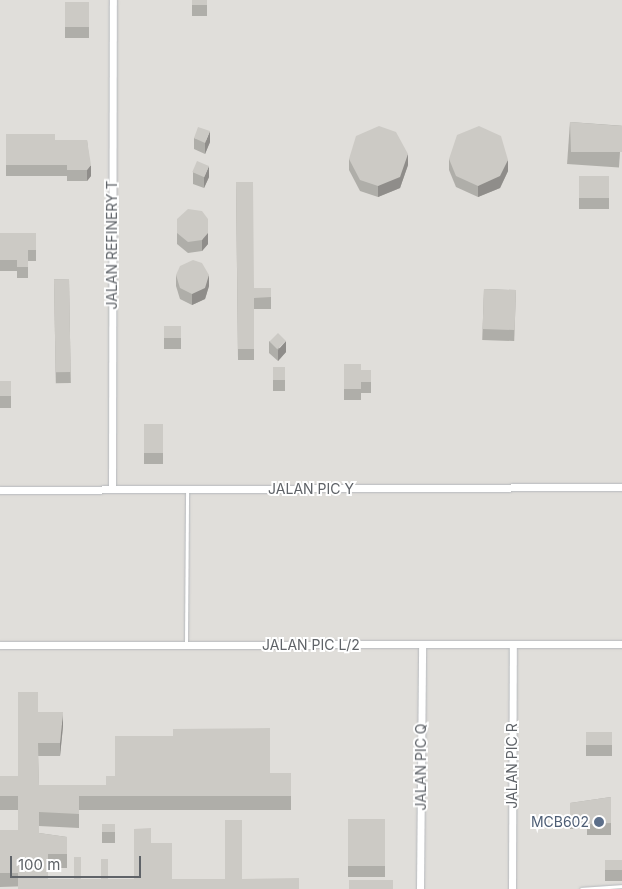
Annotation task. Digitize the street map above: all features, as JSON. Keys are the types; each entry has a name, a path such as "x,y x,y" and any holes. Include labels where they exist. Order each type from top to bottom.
{"street":[{"name":"JALAN REFINERY T","path":"112,489 113,0"},
{"name":"JALAN PIC Y","path":"0,490 622,488"},
{"name":"JALAN PIC R","path":"512,889 513,644"},
{"name":"JALAN PIC L/2","path":"0,645 622,644"},
{"name":"JALAN PIC Q","path":"420,889 422,645"}],"lane":[{"path":"186,645 187,489"},
{"path":"581,889 622,886"}],"shaded area":[{"path":"0,0 622,0 622,889 0,889"}],"building":[{"path":"192,0 207,0 207,5 192,5"},
{"path":"65,2 89,2 89,27 65,27"},
{"path":"570,122 622,126 622,152 571,152"},
{"path":"379,126 396,132 408,154 400,177 378,186 360,180 349,159 356,136"},
{"path":"479,126 501,136 508,160 500,176 478,186 456,176 449,159 457,135"},
{"path":"198,127 210,131 205,143 194,138"},
{"path":"6,134 55,134 55,140 87,140 91,165 87,170 67,170 67,165 6,165"},
{"path":"197,161 209,166 204,177 192,172"},
{"path":"579,176 609,176 609,198 579,198"},
{"path":"236,182 253,182 254,288 271,288 271,297 254,298 254,349 238,349"},
{"path":"188,209 202,211 208,219 208,233 202,240 188,242 177,233 177,219"},
{"path":"0,233 36,233 36,250 28,250 28,267 17,267 17,260 0,260"},
{"path":"193,260 202,263 209,275 205,288 192,294 180,288 176,275 180,266"},
{"path":"54,279 69,279 71,372 56,372"},
{"path":"484,289 516,290 515,330 483,329"},
{"path":"164,326 181,326 181,338 164,338"},
{"path":"278,333 286,341 277,349 270,341"},
{"path":"344,364 361,364 361,370 371,370 371,382 361,382 361,389 344,389"},
{"path":"273,367 285,367 285,380 273,380"},
{"path":"0,381 11,381 11,396 0,396"},
{"path":"144,424 163,424 163,453 144,453"},
{"path":"18,692 38,692 38,712 63,712 60,743 38,743 39,785 106,785 106,776 115,776 115,736 173,736 173,729 270,728 270,773 291,773 291,796 79,796 79,814 39,812 39,833 67,837 67,854 48,854 48,879 74,879 74,857 81,857 81,879 101,879 101,859 108,859 108,879 134,879 134,829 151,828 151,843 172,843 172,879 225,879 225,820 242,820 242,879 299,878 299,889 18,889 18,873 0,873 0,830 18,830 18,796 0,796 0,776 18,776"},
{"path":"586,732 612,732 612,745 586,745"},
{"path":"611,797 611,823 587,824 587,817 570,817 570,803"},
{"path":"348,819 385,819 385,866 348,866"},
{"path":"102,824 115,824 115,832 102,832"},
{"path":"605,860 622,860 622,870 605,870"},
{"path":"349,880 393,880 393,889 349,889"}],"place":[{"name":"MCB602","path":"599,822"}]}
